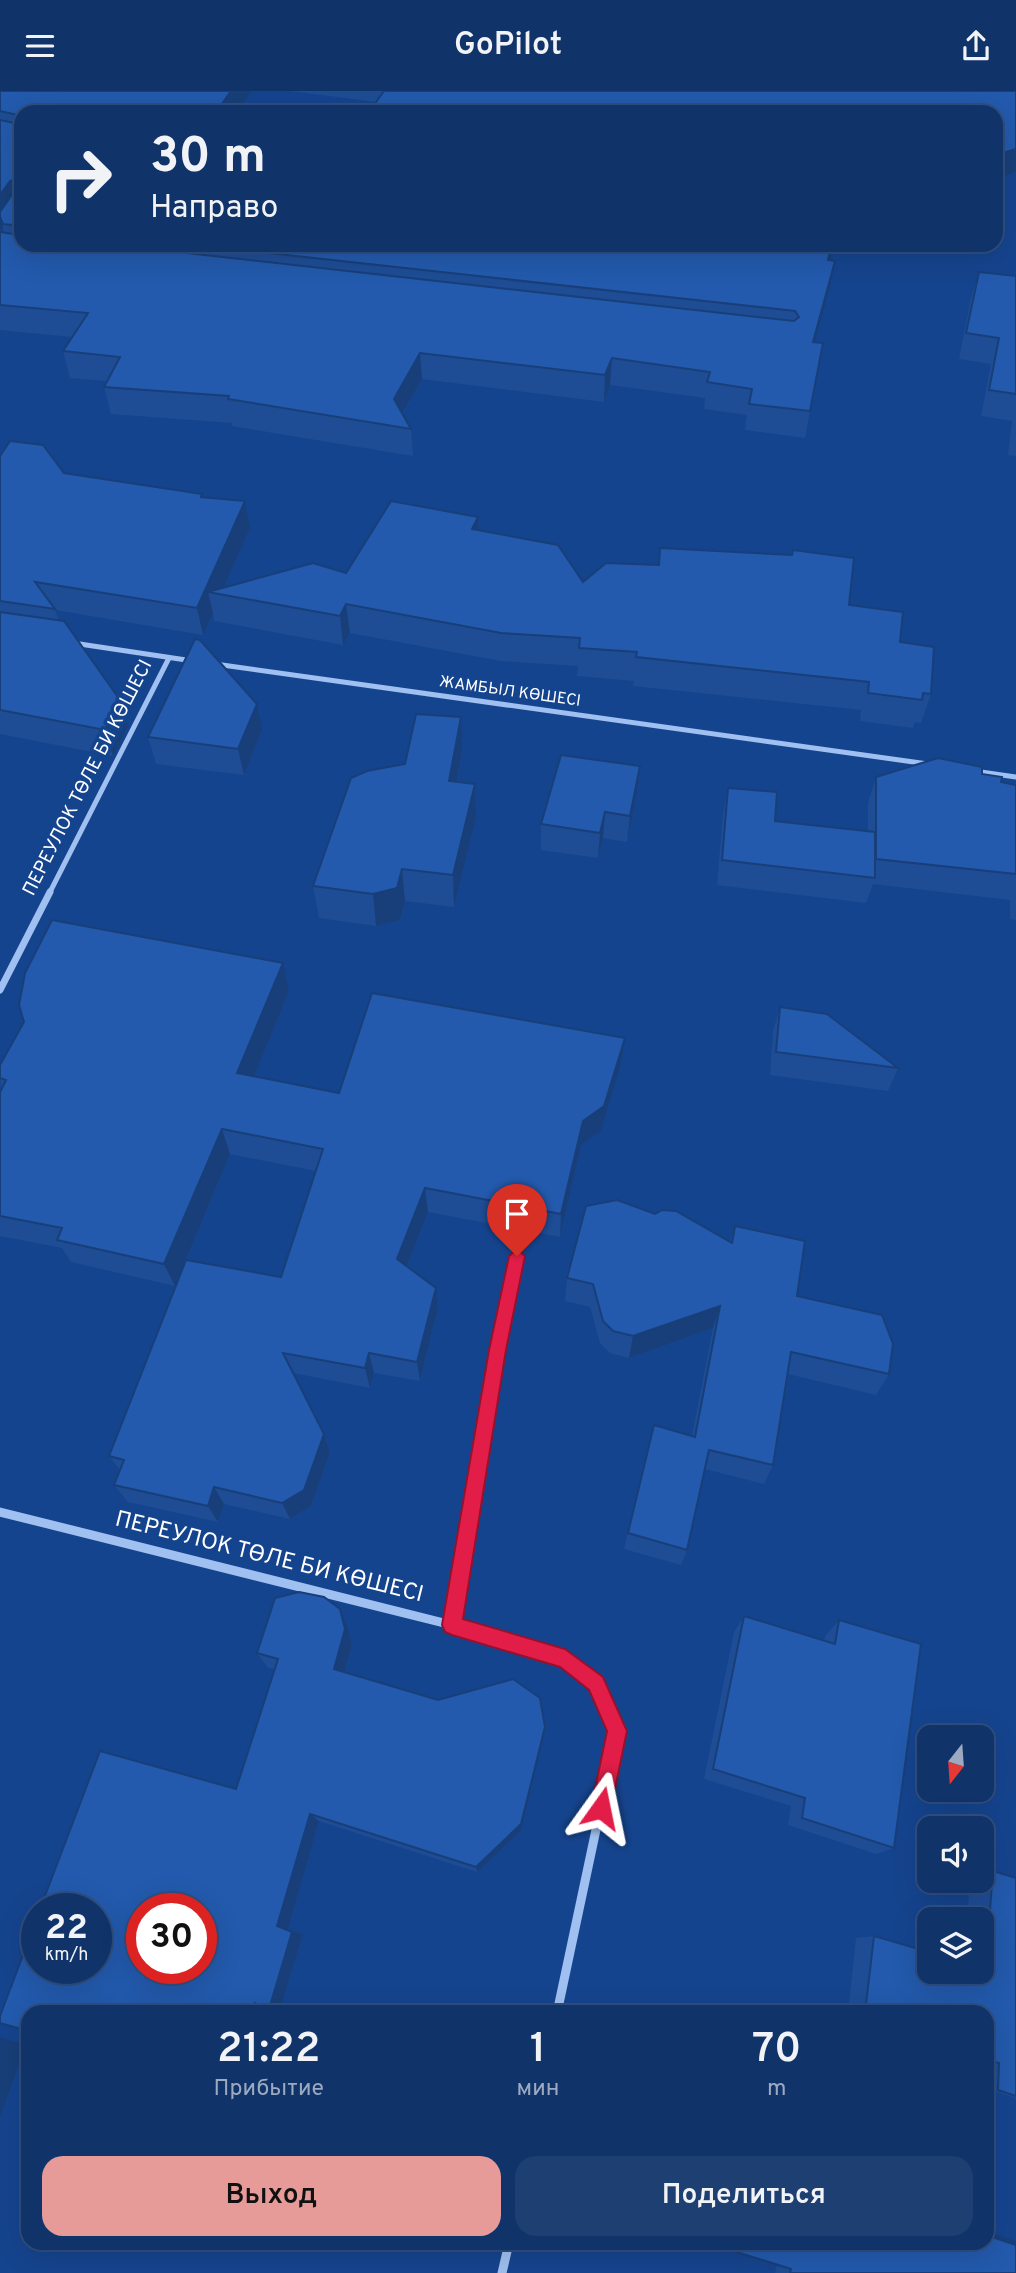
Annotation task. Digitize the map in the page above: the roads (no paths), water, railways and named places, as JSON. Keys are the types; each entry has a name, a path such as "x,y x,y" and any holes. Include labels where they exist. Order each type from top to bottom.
{"street":[{"path":"65,642 196,661"},
{"name":"ПЕРЕУЛОК ТӨЛЕ БИ КӨШЕСІ","path":"0,990 169,658"},
{"name":"ЖАМБЫЛ КӨШЕСІ","path":"209,663 941,766"},
{"path":"966,769 1016,777"},
{"path":"452,1625 497,1350 517,1256"},
{"name":"ПЕРЕУЛОК ТӨЛЕ БИ КӨШЕСІ","path":"0,1512 452,1625 565,1659 596,1683 617,1731 559,2005"},
{"path":"502,2273 507,2250"}]}
